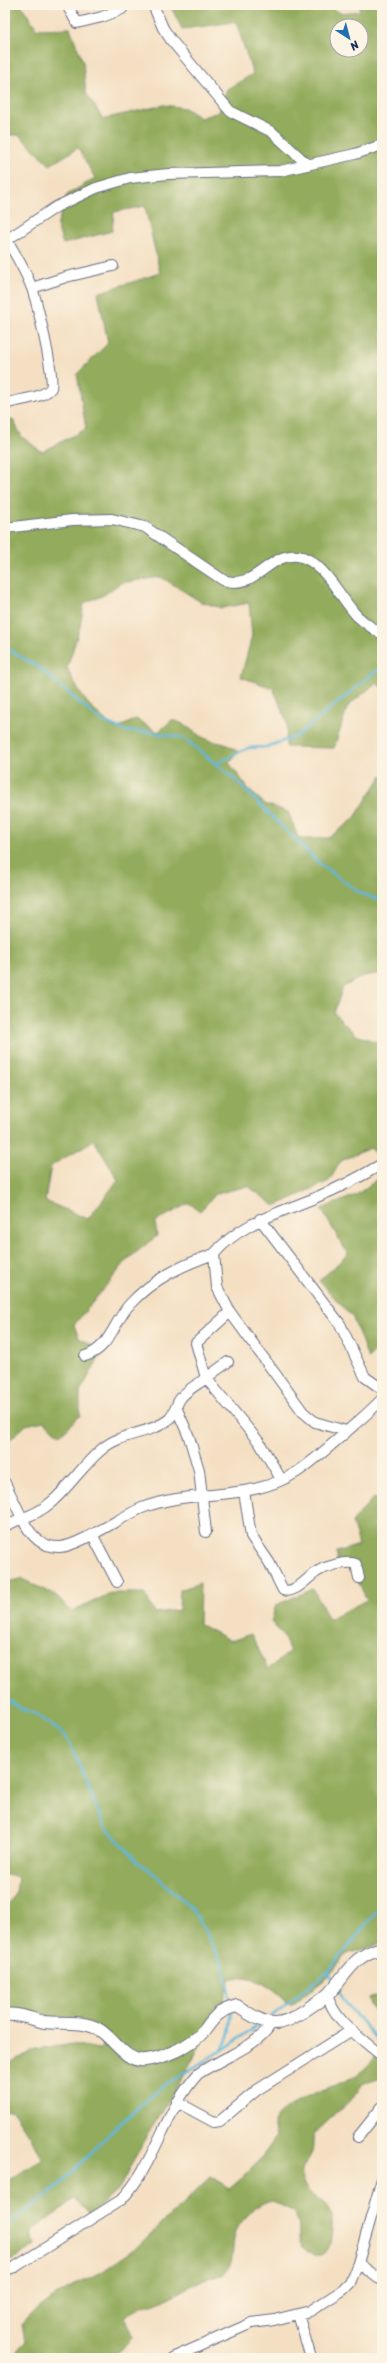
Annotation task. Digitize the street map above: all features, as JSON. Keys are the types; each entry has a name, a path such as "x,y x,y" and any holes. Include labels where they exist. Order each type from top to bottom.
{"street":[{"path":"67,5 77,23 102,17 124,6"},
{"path":"153,5 163,28 171,40 230,111 236,116 251,120 272,132 308,165"},
{"path":"5,404 43,393 52,386 53,378 47,347 32,288 6,240 56,207 96,188 130,178 168,174 280,171 373,149 382,145"},
{"path":"32,288 66,277 113,266"},
{"path":"5,528 72,520 118,521 145,527 223,580 237,583 244,582 278,560 289,556 298,556 314,563 356,615 382,634"},
{"path":"86,1356 93,1354 100,1348 115,1330 118,1322 129,1305 154,1283 174,1269 214,1254 233,1235 260,1219 317,1198 382,1164"},
{"path":"260,1219 340,1324 365,1377 382,1389"},
{"path":"214,1254 217,1287 230,1312 303,1412 315,1422 346,1431"},
{"path":"230,1312 196,1343 206,1378 259,1442 281,1479"},
{"path":"5,1526 32,1515 49,1505 103,1448 122,1437 165,1422 173,1415 184,1393 228,1362"},
{"path":"5,1483 7,1494 33,1536 50,1546 61,1547 92,1534 142,1508 162,1502 201,1496 244,1492 281,1479 296,1472 346,1431 365,1418 382,1399"},
{"path":"176,1407 199,1470 206,1532"},
{"path":"244,1492 251,1536 269,1562 283,1590 289,1591 316,1572 346,1563 356,1564 359,1578"},
{"path":"92,1534 117,1582"},
{"path":"5,2014 11,2014 44,2022 83,2024 98,2029 128,2055 142,2061 156,2059 192,2041 204,2031 209,2021 223,2010 237,2006 271,2024 292,2019 329,1993 354,1962 363,1954 382,1948"},
{"path":"329,1993 334,2012 382,2056"},
{"path":"5,2270 15,2267 121,2200 130,2192 178,2102 198,2074 264,2036 271,2024"},
{"path":"178,2102 214,2122 220,2121 257,2090 352,2030"},
{"path":"358,2137 382,2107"},
{"path":"172,2358 191,2353 252,2323 298,2314 327,2302 343,2290 350,2283 358,2263 382,2179"},
{"path":"358,2263 382,2281"},
{"path":"298,2314 311,2358"}],"green space":[{"path":"5,5 21,5 37,29 70,28 83,62 86,93 103,119 164,105 185,108 200,118 219,112 227,89 253,74 236,22 182,29 170,5 328,5 340,13 360,11 359,5 382,5 382,687 376,683 348,706 334,748 286,747 287,721 273,688 241,677 252,636 249,603 222,608 201,602 161,577 120,583 104,595 84,603 80,627 67,668 82,696 99,715 116,729 136,719 158,732 172,720 185,725 204,738 233,748 238,752 229,763 251,792 265,804 288,812 299,839 328,838 354,819 382,775 382,973 364,976 343,987 334,1013 356,1035 377,1042 382,1040 382,1158 370,1148 341,1161 329,1181 275,1206 248,1186 216,1194 200,1211 189,1203 155,1222 157,1236 128,1259 74,1325 79,1338 102,1352 80,1392 80,1416 60,1435 44,1421 26,1425 5,1444 5,421 13,420 22,437 42,452 86,429 77,374 108,343 98,293 160,273 145,206 114,212 112,231 63,244 57,226 67,195 95,178 78,148 50,165 19,135 5,135","holes":["94,1140 118,1180 88,1219 45,1201 51,1166"]},
{"path":"382,1176 382,1343 368,1358 353,1318 319,1281 348,1254 321,1209 356,1195"},
{"path":"373,1498 382,1501 382,1943 347,1954 328,1977 291,2006 278,1993 264,1984 248,1979 230,1978 223,2002 181,2081 143,2142 118,2191 89,2214 75,2199 30,2233 35,2246 14,2259 5,2260 5,2182 42,2160 32,2139 12,2110 5,2111 5,2065 35,2050 73,2044 97,2049 102,2047 98,2034 5,2009 5,1910 16,1892 18,1877 5,1875 5,1582 22,1579 57,1596 72,1612 111,1593 144,1593 155,1613 179,1610 180,1590 200,1583 199,1624 231,1641 251,1634 268,1669 290,1652 283,1635 271,1622 276,1605 313,1589 329,1619 367,1600 349,1563 337,1565 337,1552 359,1545 352,1522"},
{"path":"375,1996 382,1999 382,2019 370,2006 368,1998"},
{"path":"382,2050 382,2078 362,2084 359,2092 314,2134 312,2152 303,2169 302,2177 307,2190 328,2208 331,2215 332,2224 330,2241 329,2247 325,2253 322,2255 316,2255 305,2250 301,2246 295,2215 280,2205 272,2202 265,2202 243,2221 237,2230 234,2239 232,2260 228,2269 218,2276 209,2277 167,2299 143,2306 131,2313 126,2317 132,2337 120,2351 107,2358 12,2358 25,2342 22,2323 29,2315 66,2289 103,2271 135,2249 210,2177 229,2189 255,2165 271,2144 276,2136 273,2123 281,2114 301,2099 348,2080 358,2074"}],"waterway":[{"path":"5,647 41,669 98,719 126,731 150,732 184,738 231,776 320,864 360,893 382,901"},
{"path":"216,764 248,748 266,747 297,736 376,671 382,669"},
{"path":"5,1698 20,1708 36,1714 65,1735 76,1757 103,1824 139,1863 152,1872 188,1905 198,1918 224,1968 231,2004"},
{"path":"269,2018 328,1972 382,1904"},
{"path":"328,1972 334,1982"},
{"path":"338,1989 345,2002 382,2046"},
{"path":"5,2227 62,2183 109,2134 157,2090 222,2050 229,2034 232,2011"},
{"path":"223,2050 260,2023"}]}
